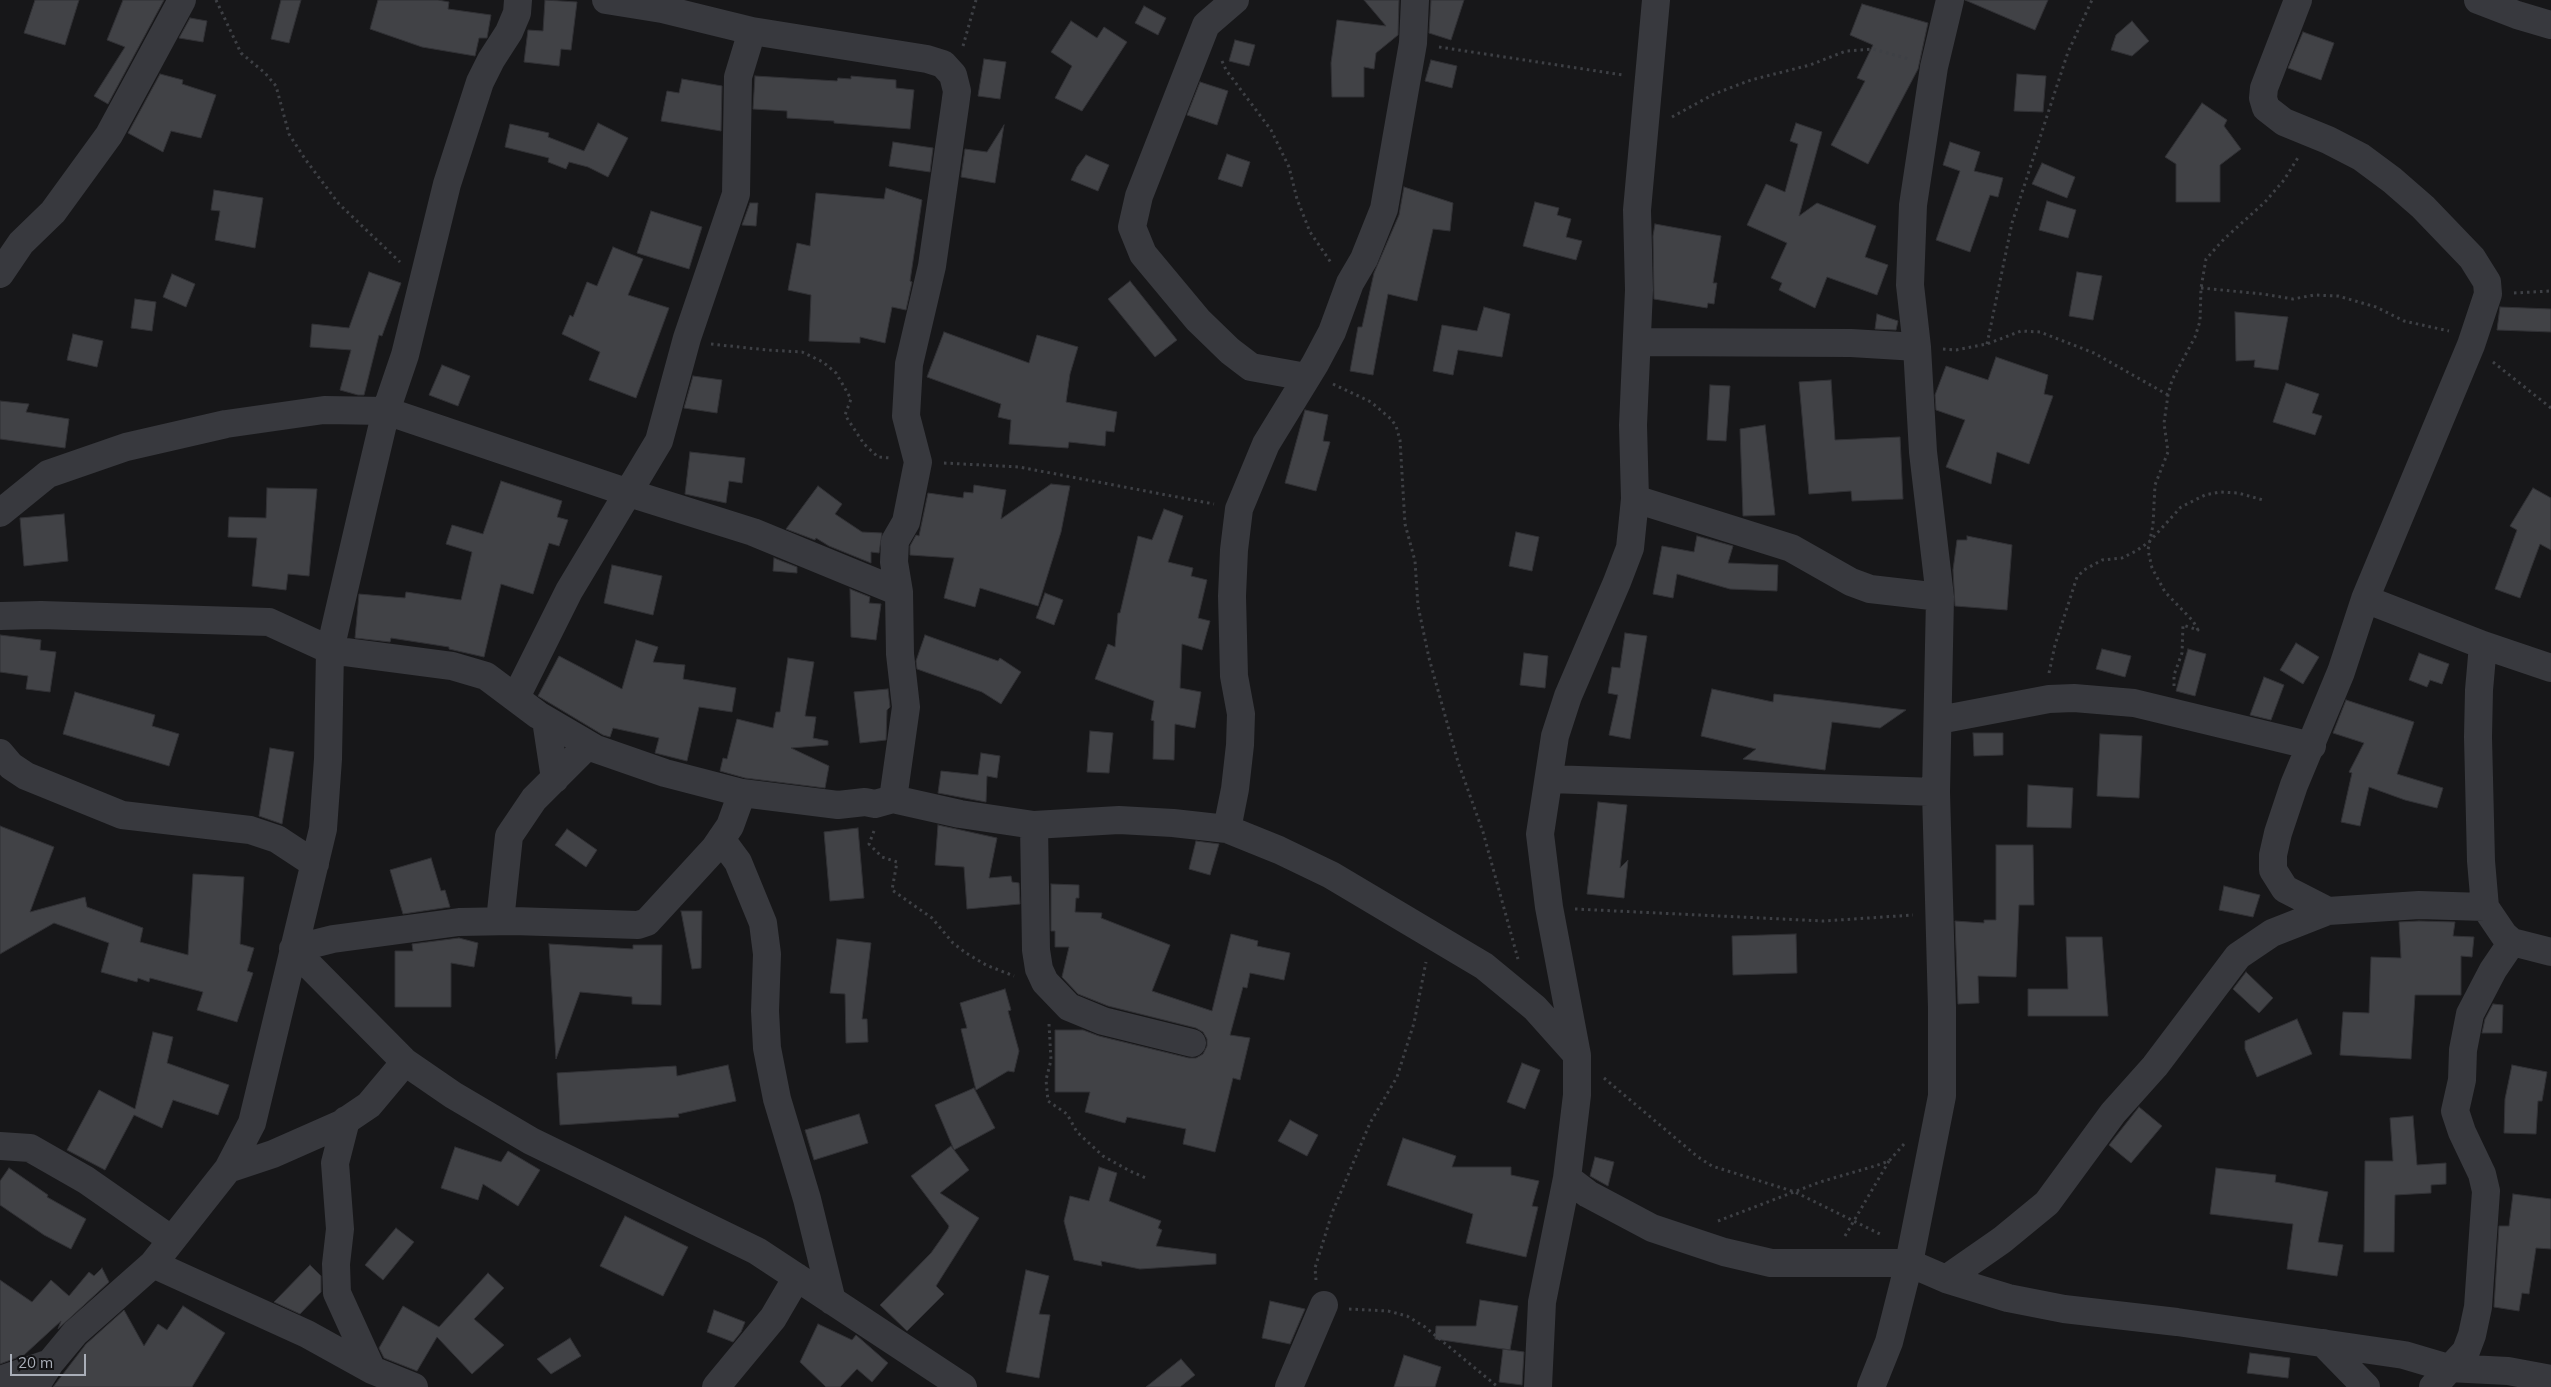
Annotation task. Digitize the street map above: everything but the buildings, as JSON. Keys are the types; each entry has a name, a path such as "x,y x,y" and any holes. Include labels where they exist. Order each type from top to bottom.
{"street":[{"path":"0,274 22,243 54,212 109,135 182,0"},
{"path":"35,1387 50,1363 75,1333 153,1264 228,1169 252,1123 323,829 328,759 330,650 386,411 405,355 447,184 477,90 491,60 509,32 517,12 518,0"},
{"path":"606,0 662,9 752,31 927,59 943,64 953,75 957,91 932,266 909,364 906,416 918,462 906,522 895,541 894,562 899,592 900,654 906,707 893,799"},
{"path":"1235,0 1206,25 1139,196 1132,227 1143,254 1198,320 1230,351 1251,367 1306,377"},
{"path":"1227,829 1235,789 1241,714 1234,676 1232,596 1234,550 1239,509 1266,444 1315,364 1332,332 1350,283 1364,259 1384,209 1413,43 1414,0"},
{"path":"1538,1387 1542,1302 1567,1178 1576,1094 1577,1056 1549,907 1540,834 1555,736 1568,696 1630,548 1634,499 1633,425 1638,342 1638,210 1656,0"},
{"path":"1871,1387 1889,1342 1909,1263 1942,1096 1942,1008 1936,792 1939,720 1940,597 1923,452 1917,347 1910,285 1913,206 1934,67 1950,0"},
{"path":"2298,0 2269,74 2263,98 2271,114 2284,122 2310,132 2362,157 2392,180 2423,206 2450,234 2482,273 2487,282 2488,294 2472,341 2365,600 2341,672 2312,746 2294,785 2278,833 2273,854 2273,870 2285,889 2328,911"},
{"path":"2478,0 2551,25"},
{"path":"516,697 569,591 659,442 686,338 736,194 738,77 752,31"},
{"path":"1638,342 1851,343 1917,347"},
{"path":"0,513 48,474 126,448 226,424 324,410 386,411 629,493 753,532 899,592"},
{"path":"1634,499 1791,548 1851,582 1870,589 1940,597"},
{"path":"2365,600 2483,646 2551,668"},
{"path":"0,616 41,615 269,622 330,650 452,666 486,676 546,720 588,744 665,773 742,793 838,805 865,802 875,804 893,799 960,814 1034,825 1119,820 1227,829 1279,850 1331,875 1429,936 1484,966 1535,1008 1577,1056"},
{"path":"2483,646 2478,690 2478,736 2481,861 2485,907 2504,935 2512,942 2551,952"},
{"path":"1939,720 2049,699 2074,698 2134,703 2312,746"},
{"path":"546,720 554,779"},
{"path":"500,921 509,836 534,799 588,744"},
{"path":"0,753 10,766 26,776 122,815 250,830 277,839 315,864"},
{"path":"1549,779 1936,792"},
{"path":"293,950 333,939 459,922 500,921 638,925 647,922 716,848 730,826 742,793"},
{"path":"1034,825 1036,950 1039,969 1045,982 1069,1007 1103,1021 1192,1043"},
{"path":"721,839 738,862 763,923 767,954 765,1011 767,1048 777,1099 807,1200 832,1301"},
{"path":"1946,1279 2002,1240 2047,1204 2114,1113 2155,1066 2238,956 2272,933 2328,911 2419,905 2485,907"},
{"path":"2441,1378 2466,1351 2472,1335 2478,1307 2486,1219 2486,1192 2482,1174 2462,1132 2456,1110 2462,1080 2466,1032 2470,1014 2481,992 2512,942"},
{"path":"293,950 405,1062 453,1095 531,1141 757,1251 963,1387"},
{"path":"228,1169 281,1151 346,1120 369,1104 405,1062"},
{"path":"346,1120 335,1163 340,1229 336,1264 337,1293 372,1370"},
{"path":"0,1146 30,1148 86,1180 172,1240"},
{"path":"1567,1178 1588,1194 1652,1228 1724,1252 1771,1263 1909,1263 1946,1279 2008,1298 2064,1309 2404,1355 2441,1378 2508,1371 2551,1379"},
{"path":"153,1264 306,1334 372,1370 414,1387"},
{"path":"716,1387 773,1318 796,1277"},
{"path":"1289,1387 1324,1305"},
{"path":"2323,1343 2366,1387"},
{"path":"0,1380 50,1363"}],"path":[{"path":"216,0 241,52 266,73 276,86 289,134 305,159 338,204 422,282"},
{"path":"953,75 976,0"},
{"path":"1987,344 2012,223 2068,52 2092,0"},
{"path":"1206,25 1226,70 1271,130 1288,167 1296,199 1310,232 1329,260 1350,283"},
{"path":"1413,43 1649,79"},
{"path":"1670,118 1714,94 1751,80 1810,65 1846,51 1872,49 1934,67"},
{"path":"2180,713 2174,695 2174,675 2182,653 2183,625 2198,630 2193,621 2165,592 2152,568 2148,550 2153,526 2155,484 2168,452 2164,423 2168,395 2172,380 2195,337 2200,321 2200,288 2203,271 2210,253 2265,202 2284,180 2299,157 2310,132"},
{"path":"2200,288 2293,299 2314,295 2338,296 2376,307 2404,322 2423,324 2472,341 2551,408"},
{"path":"2488,294 2551,291"},
{"path":"1917,347 1956,350 1987,344 2021,331 2040,332 2094,353 2168,395"},
{"path":"686,338 729,346 802,352 823,362 836,373 851,399 845,415 864,444 878,457 915,465 918,462 1019,467 1239,509"},
{"path":"1306,377 1333,384 1371,402 1391,419 1396,426 1400,440 1405,524 1415,561 1418,606 1429,658 1458,762 1483,832 1519,963"},
{"path":"2049,699 2049,672 2055,645 2077,577 2091,564 2102,560 2122,558 2149,542 2181,507 2204,495 2220,492 2238,493 2263,500"},
{"path":"865,802 864,820 875,832 869,844 882,857 897,862 892,890 932,918 953,943 966,953 986,965 1022,978"},
{"path":"1549,907 1824,921 1939,913"},
{"path":"1429,936 1414,1023 1396,1077 1370,1123 1332,1213 1318,1261 1316,1288 1325,1300 1324,1305 1360,1311 1388,1311 1407,1316 1425,1327 1498,1387"},
{"path":"1048,1022 1051,1060 1046,1080 1048,1101 1067,1114 1077,1132 1103,1156 1148,1179"},
{"path":"1577,1056 1698,1157 1712,1166 1795,1192 1854,1221"},
{"path":"1830,1263 1889,1161 1906,1142"},
{"path":"1715,1222 1795,1192 1889,1161"}]}
